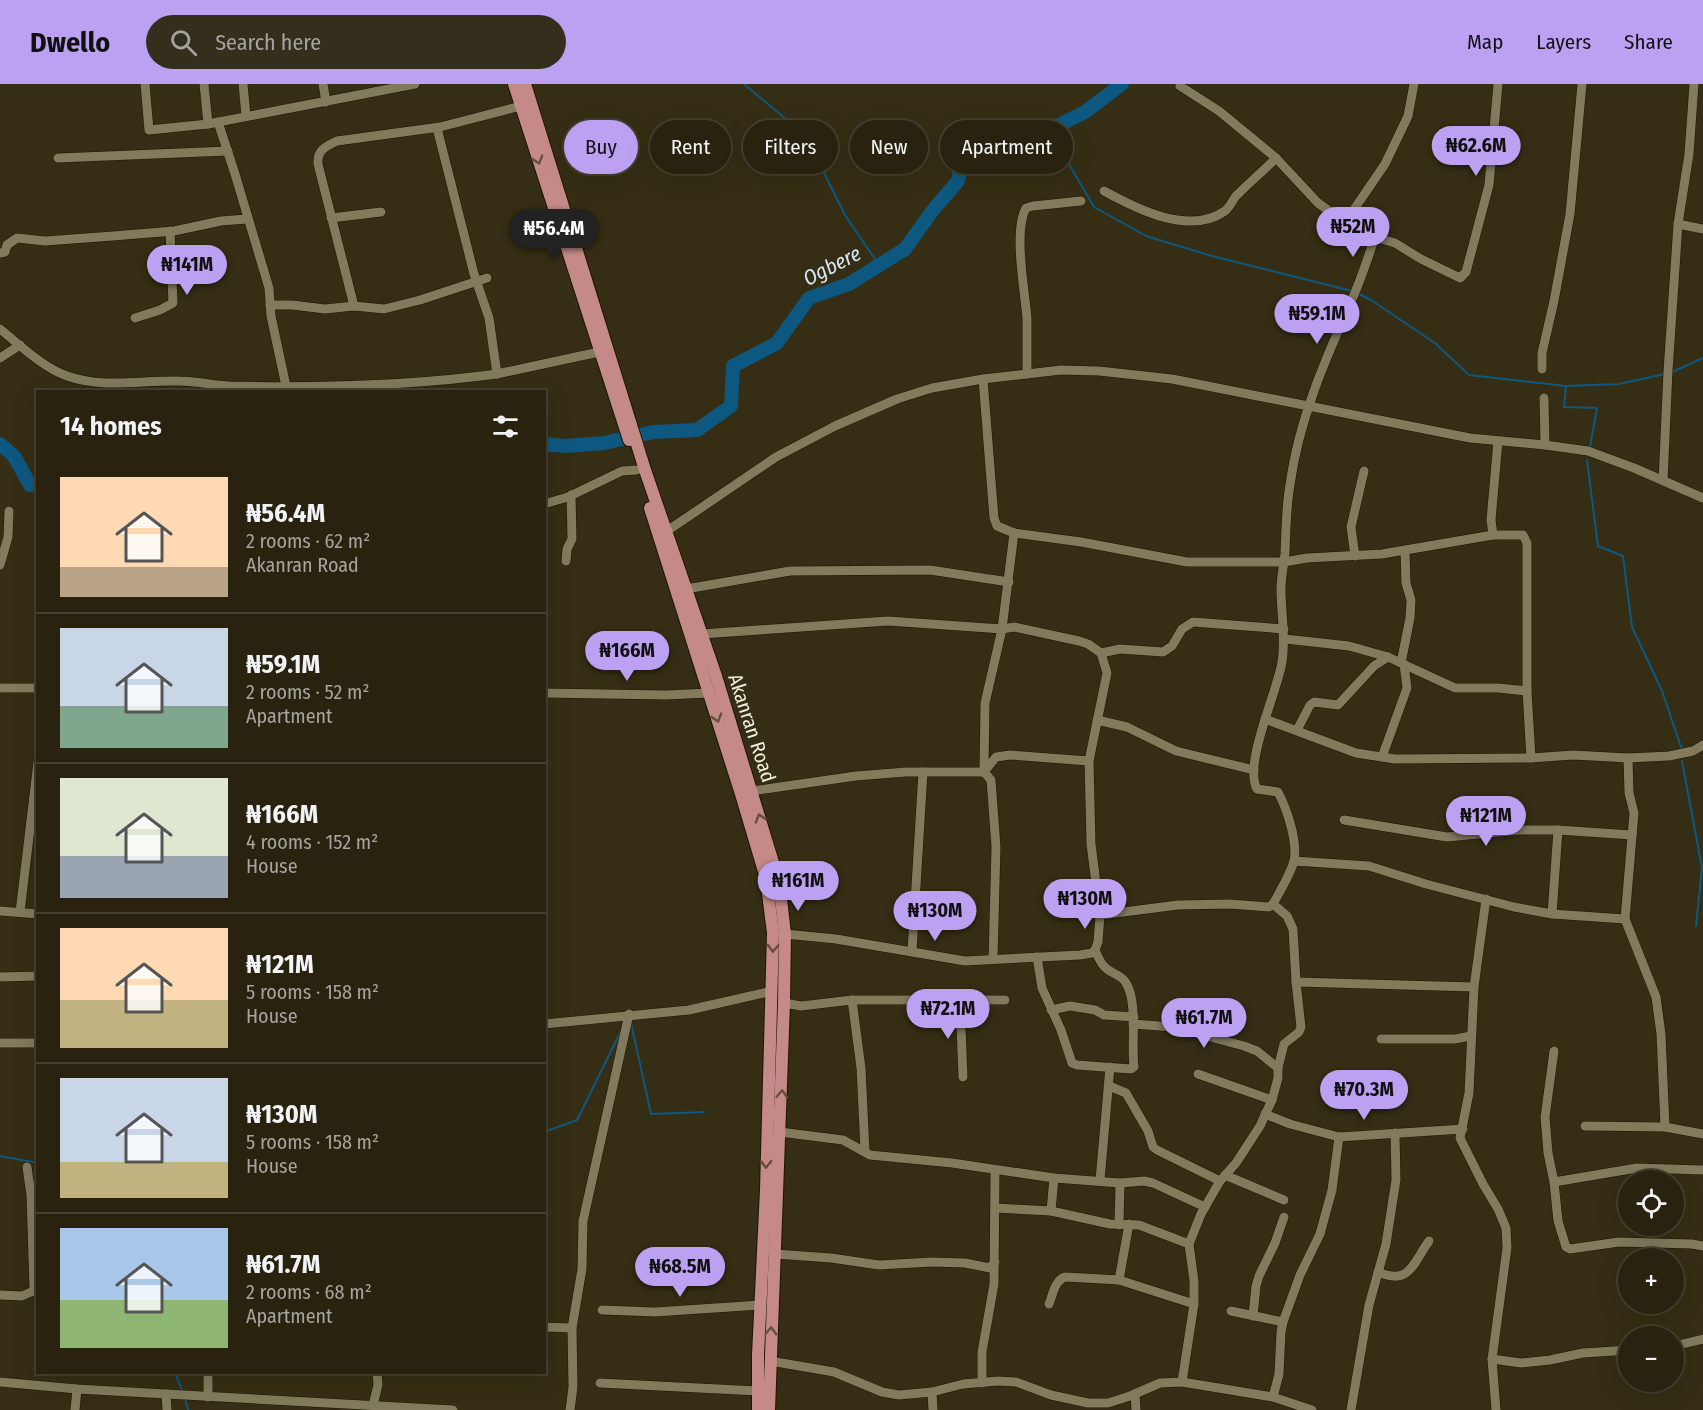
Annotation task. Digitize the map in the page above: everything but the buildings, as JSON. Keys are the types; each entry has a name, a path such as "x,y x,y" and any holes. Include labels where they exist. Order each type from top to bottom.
{"main road":[{"name":"Akanran Road","path":"514,84 570,245 633,441 687,589 779,882 785,934 784,1030 769,1410"},
{"name":"Akanran Road","path":"525,84 599,352 628,425"},
{"name":"Akanran Road","path":"633,441 637,470 766,879 773,933 758,1410"},
{"path":"771,1028 784,1030"}],"street":[{"path":"145,84 149,130 213,123 410,85"},
{"path":"204,84 213,123 228,151 268,288 286,386"},
{"path":"243,84 246,116"},
{"path":"323,84 326,102"},
{"path":"1181,84 1180,86 1219,111 1276,158 1318,203 1336,216 1376,237 1395,243 1460,278 1466,272 1489,185 1498,84"},
{"path":"1346,221 1385,164 1408,116 1414,84"},
{"path":"1542,369 1542,353 1570,214 1582,84"},
{"path":"1664,481 1667,374 1678,224 1689,154 1694,84"},
{"path":"354,306 318,164 318,156 322,149 337,141 437,128 521,106"},
{"path":"437,128 477,283 489,318 497,374"},
{"path":"107,146 109,157"},
{"path":"58,158 228,151"},
{"path":"1104,191 1139,210 1165,219 1210,218 1227,210 1234,198 1276,158"},
{"path":"1027,374 1027,320 1020,236 1023,214 1026,208 1033,206 1082,201"},
{"path":"332,218 381,212"},
{"path":"0,253 5,252 7,245 17,238 45,242 170,231 221,221 248,219"},
{"path":"1678,224 1703,229"},
{"path":"135,318 173,303 170,231"},
{"path":"1100,915 1178,904 1269,907 1273,904 1294,861 1290,821 1282,799 1278,792 1257,789 1254,784 1254,770 1265,719 1282,663 1285,634 1281,590 1289,486 1298,438 1308,406 1376,237"},
{"path":"270,305 325,309 354,306 384,309 477,283 487,278"},
{"path":"0,329 42,362 64,375 84,381 120,384 180,381 226,386 375,387 497,374 599,352"},
{"path":"0,358 20,345"},
{"path":"667,531 766,463 835,426 897,399 932,388 983,379 1061,370 1099,371 1172,380 1408,427 1588,452 1703,498"},
{"path":"983,379 993,518 997,525 1014,533 1081,542 1188,562 1284,561 1355,556 1405,551 1493,535 1523,535 1527,543 1527,691 1530,759"},
{"path":"1544,398 1545,445"},
{"path":"1493,535 1491,520 1498,441"},
{"path":"546,503 571,495 622,471 637,470"},
{"path":"1355,556 1351,527 1364,471"},
{"path":"566,561 567,549 572,539 571,495"},
{"path":"0,565 8,537 9,511"},
{"path":"984,772 985,703 1002,629 1014,533"},
{"path":"1382,757 1407,688 1403,663 1411,600 1406,583 1405,551"},
{"path":"687,589 790,571 930,570 1009,582"},
{"path":"701,634 888,621 1002,629 1014,627 1045,632 1088,644 1101,653 1107,673 1089,761 1091,844 1100,915 1098,942 1092,953 1080,956 965,961 836,939 785,934"},
{"path":"1101,653 1120,649 1163,652 1172,646 1182,629 1193,622 1285,634 1349,646 1388,657 1455,688 1527,691"},
{"path":"1297,730 1310,705 1314,702 1338,705 1374,666 1388,657"},
{"path":"1406,678 1418,670"},
{"path":"0,688 36,688"},
{"path":"546,693 666,695 709,693"},
{"path":"1265,719 1356,753 1382,757 1530,759 1573,755 1628,758 1673,755 1693,751 1703,745"},
{"path":"1097,720 1127,727 1176,752 1254,770"},
{"path":"984,772 996,757 1010,755 1089,761"},
{"path":"1628,758 1629,793 1634,813 1625,920 1656,997 1661,1034 1665,1128"},
{"path":"912,951 923,772"},
{"path":"752,792 856,776 923,772 984,772 992,780 996,847 993,959"},
{"path":"20,912 36,776"},
{"path":"1344,820 1447,837 1520,830 1632,835"},
{"path":"1551,914 1558,830"},
{"path":"1294,861 1370,866 1514,908 1551,914 1625,920"},
{"path":"1486,899 1474,987 1469,1093 1460,1138 1506,1228 1507,1248 1492,1359 1496,1410"},
{"path":"1182,1382 1194,1304 1194,1281 1189,1244 1205,1207 1222,1178 1250,1143 1265,1114 1272,1100 1278,1078 1284,1044 1299,1032 1301,1027 1293,929 1287,916 1273,904"},
{"path":"0,911 36,914"},
{"path":"1038,957 1042,988 1061,1030 1072,1063 1131,1069 1134,1067 1132,1035 1134,1020 1126,980 1106,969 1095,950"},
{"path":"0,977 36,976"},
{"path":"1296,982 1474,987"},
{"path":"546,1024 689,1010 772,991"},
{"path":"852,1000 861,1068 865,1151"},
{"path":"784,1004 801,1006 852,1000 1005,1000"},
{"path":"960,1001 963,1077"},
{"path":"1051,1010 1070,1006 1095,1010 1104,1015 1173,1027 1257,1051 1278,1068"},
{"path":"570,1410 573,1387 572,1328 582,1269 583,1221 629,1014"},
{"path":"1381,1039 1455,1039 1471,1036"},
{"path":"0,1044 36,1043"},
{"path":"1554,1051 1545,1117 1558,1221 1566,1247 1570,1249 1619,1242 1703,1246"},
{"path":"1100,1180 1110,1067"},
{"path":"1198,1074 1272,1100"},
{"path":"1109,1086 1126,1094 1149,1131 1153,1147 1222,1178 1284,1200"},
{"path":"1265,1114 1290,1124 1339,1137 1463,1129"},
{"path":"1585,1126 1665,1128 1703,1134"},
{"path":"780,1132 843,1140 880,1156 1054,1178 1120,1183 1144,1180 1153,1182 1205,1207"},
{"path":"1351,1410 1369,1305 1386,1244 1396,1180 1395,1133"},
{"path":"1273,1397 1279,1374 1283,1322 1300,1275 1320,1234 1332,1190 1339,1137"},
{"path":"0,1295 22,1296 36,1289 31,1196 27,1167"},
{"path":"1554,1182 1637,1168 1703,1170"},
{"path":"982,1383 982,1352 994,1284 995,1171"},
{"path":"1051,1211 1054,1178"},
{"path":"1119,1225 1120,1183"},
{"path":"995,1208 1051,1211 1119,1225 1144,1226 1189,1244"},
{"path":"1253,1316 1259,1276 1275,1243 1284,1217"},
{"path":"1119,1280 1130,1224"},
{"path":"1378,1272 1390,1277 1400,1277 1407,1273 1430,1240"},
{"path":"775,1254 831,1258 879,1265 932,1262 965,1263 990,1268 995,1262"},
{"path":"1049,1304 1061,1278 1119,1280 1194,1304"},
{"path":"602,1310 655,1312 760,1305"},
{"path":"1231,1311 1283,1322"},
{"path":"546,1327 572,1328"},
{"path":"1684,1344 1703,1339"},
{"path":"1492,1359 1521,1363 1582,1353 1618,1351"},
{"path":"770,1360 834,1372 882,1392 899,1395 932,1392 963,1384 1016,1382 1051,1395 1108,1403 1160,1383 1182,1382 1273,1397 1312,1410"},
{"path":"208,1374 208,1397"},
{"path":"373,1405 378,1385 377,1374"},
{"path":"0,1382 77,1389 453,1410"},
{"path":"600,1383 758,1391"},
{"path":"75,1410 77,1389"},
{"path":"932,1392 933,1410"},
{"path":"166,1394 167,1410"},
{"path":"1135,1394 1136,1410"}],"waterway":[{"path":"744,84 805,135 845,215 879,265"},
{"name":"Ogbere","path":"546,444 566,446 604,443 653,432 697,430 731,406 733,366 777,343 809,298 849,284 905,249 933,210 958,181 965,141 1010,125 1049,130 1085,112 1122,84"},
{"path":"1073,171 1094,207 1146,236 1212,256 1352,291"},
{"path":"1357,293 1435,343 1469,375 1566,386 1619,384 1665,374"},
{"path":"1670,373 1703,358"},
{"path":"1566,386 1564,407 1597,408 1590,447"},
{"name":"Ogbere","path":"0,444 14,456 30,485 36,484"},
{"path":"1587,460 1598,546 1623,556 1632,627 1662,691 1682,750"},
{"path":"1682,761 1702,868 1696,926"},
{"path":"631,1023 651,1114 704,1112"},
{"path":"546,1131 577,1120 621,1031"},
{"path":"0,1156 36,1163"},
{"path":"176,1374 183,1393"},
{"path":"185,1398 188,1410"}]}
